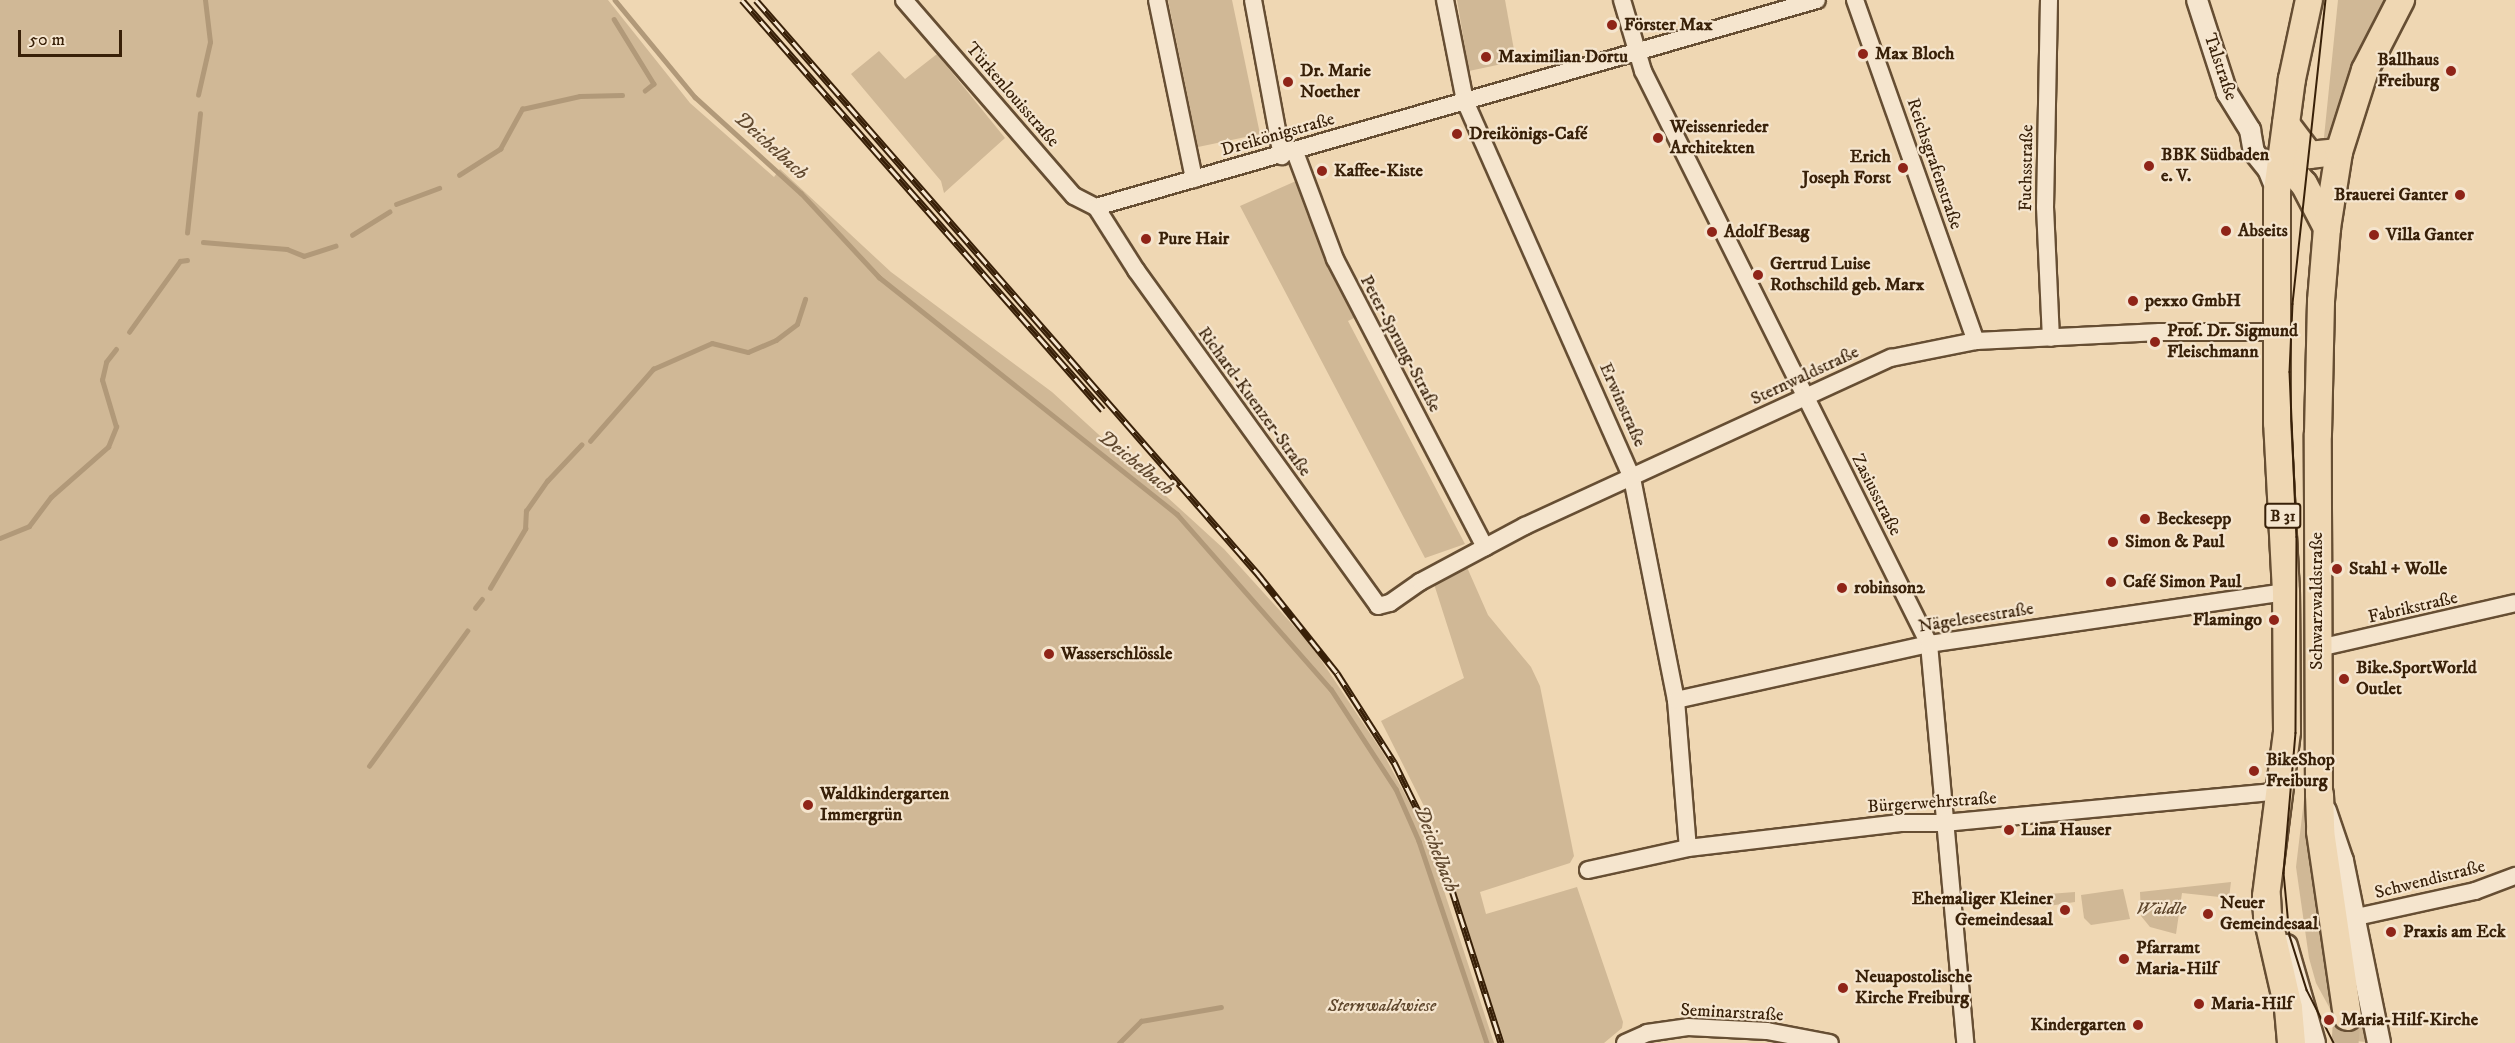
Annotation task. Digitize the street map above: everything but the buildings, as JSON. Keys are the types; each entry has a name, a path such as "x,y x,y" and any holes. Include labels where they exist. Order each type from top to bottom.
{"highway":[{"name":"B 31","path":"2319,794 2320,831 2347,1016"},
{"name":"B 31","path":"2266,896 2267,916 2288,1008 2291,1043"}],"main road":[{"name":"Schwarzwaldstraße","path":"2266,896 2287,730 2286,592 2277,423 2277,191 2286,124 2309,0"},
{"name":"B 31","path":"2339,152 2366,67 2401,0"},
{"path":"2286,124 2309,155 2339,152"},
{"name":"Schwarzwaldstraße","path":"2339,152 2327,228 2318,405 2319,794 2342,861 2379,1043"},
{"path":"2281,158 2304,184 2327,228"},
{"path":"2277,191 2292,182 2304,184"},
{"name":"Schwarzwaldstraße","path":"2273,829 2281,926 2314,1043"}],"street":[{"name":"Türkenlouisstraße","path":"904,0 1074,196 1096,207"},
{"path":"1157,0 1194,179"},
{"name":"Peter-Sprung-Straße","path":"1253,0 1288,154 1335,259 1485,547"},
{"name":"Erwinstraße","path":"1444,0 1465,101 1632,478 1676,700 1688,848"},
{"name":"Zasiusstraße","path":"1622,0 1636,53 1804,397 1929,644 1965,1043"},
{"name":"Dreikönigstraße","path":"1096,207 1288,154 1817,0"},
{"name":"Reichsgrafenstraße","path":"1855,0 1976,341"},
{"name":"Fuchsstraße","path":"2049,0 2045,207 2051,338"},
{"name":"Talstraße","path":"2197,0 2227,93 2250,130 2254,152 2268,169 2277,191"},
{"name":"Talstraße","path":"2250,130 2262,136 2281,158"},
{"name":"Richard-Kuenzer-Straße","path":"1096,207 1136,270 1373,602 1378,606 1390,603"},
{"name":"Sternwaldstraße","path":"1390,603 1485,547 1891,358 1976,341 2160,332 2276,332"},
{"name":"Nägeleseestraße","path":"1676,700 1929,644 2286,592"},
{"name":"Fabrikstraße","path":"2319,648 2515,603"},
{"name":"Bürgerwehrstraße","path":"1588,870 1688,848 1901,823 1944,823 2281,791"},
{"name":"Schwendistraße","path":"2352,918 2466,894 2515,876"},
{"name":"Seminarstraße","path":"1629,1040 1688,1027 1767,1031 1830,1043"}],"green space":[{"name":"Sternwaldwiese","path":"0,0 608,0 690,103 774,177 780,169 891,272 1052,392 1224,549 1311,645 1383,753 1424,830 1494,1043 0,1043"},
{"path":"1168,0 1232,0 1260,134 1198,147"},
{"path":"1457,0 1505,0 1516,61 1469,71"},
{"path":"2338,0 2386,0 2359,56 2332,139 2323,147"},
{"path":"879,51 905,79 937,54 1005,138 944,193 941,181 851,74"},
{"path":"1296,181 1356,317 1348,321 1465,544 1425,558 1240,206"},
{"path":"1466,565 1488,615 1531,667 1540,686 1574,856 1570,863 1480,892 1486,914 1577,887 1623,1022 1622,1028 1604,1043 1505,1043 1431,820 1381,721 1464,678 1434,584"},
{"path":"2306,783 2342,1021 2366,1020 2375,1043 2347,1040 2316,983 2309,958 2296,867"},
{"name":"Wäldle","path":"2231,882 2229,898 2182,893 2176,934 2150,927 2141,916 2140,892"},
{"path":"2123,889 2130,919 2091,925 2084,918 2081,895"},
{"path":"2075,892 2075,902 2042,907 2036,895"}],"waterway":[{"path":"198,95 210,42 205,0"},
{"name":"Deichelbach","path":"615,0 695,97 801,193 879,277 1177,514 1331,689 1396,789 1419,841 1487,1043"},
{"path":"614,19 654,84 645,91"},
{"path":"459,175 500,149 522,109 580,96 622,95"},
{"path":"187,233 200,114"},
{"path":"396,204 439,188"},
{"path":"352,235 389,212"},
{"path":"203,242 287,249 304,256 335,246"},
{"path":"129,332 180,261 187,260"},
{"path":"590,441 653,369 712,343 748,352 776,340 797,324 805,299"},
{"path":"0,538 29,526 51,497 108,447 116,427 102,380 106,362 116,349"},
{"path":"490,588 525,529 526,511 547,481 581,445"},
{"path":"475,608 482,599"},
{"path":"369,766 467,631"},
{"path":"1119,1043 1141,1021 1221,1007"}],"tunnel":[{"path":"2345,1043 2347,1016"}],"tram line":[{"path":"2326,0 2293,304 2290,372 2297,537 2296,733 2284,873 2290,936 2307,990 2334,1043"}],"railway":[{"path":"742,0 1103,410"},
{"path":"756,0 1258,574 1337,673 1394,762 1424,823 1451,887 1501,1043"}],"place":[{"name":"Förster Max","path":"1612,25"},
{"name":"Max Bloch","path":"1863,54"},
{"name":"Maximilian Dortu","path":"1486,57"},
{"name":"Ballhaus Freiburg","path":"2451,71"},
{"name":"Dr. Marie Noether","path":"1288,82"},
{"name":"Dreikönigs-Café","path":"1457,134"},
{"name":"Weissenrieder Architekten","path":"1658,138"},
{"name":"BBK Südbaden e. V.","path":"2149,166"},
{"name":"Erich Joseph Forst","path":"1903,168"},
{"name":"Kaffee-Kiste","path":"1322,171"},
{"name":"Brauerei Ganter","path":"2460,195"},
{"name":"Abseits","path":"2226,231"},
{"name":"Adolf Besag","path":"1712,232"},
{"name":"Villa Ganter","path":"2374,235"},
{"name":"Pure Hair","path":"1146,239"},
{"name":"Gertrud Luise Rothschild geb. Marx","path":"1758,275"},
{"name":"pexxo GmbH","path":"2133,301"},
{"name":"Prof. Dr. Sigmund Fleischmann","path":"2155,342"},
{"name":"Beckesepp","path":"2145,519"},
{"name":"Simon & Paul","path":"2113,542"},
{"name":"Stahl + Wolle","path":"2337,569"},
{"name":"Café Simon Paul","path":"2111,582"},
{"name":"robinson2","path":"1842,588"},
{"name":"Flamingo","path":"2274,620"},
{"name":"Wasserschlössle","path":"1049,654"},
{"name":"Bike.SportWorld Outlet","path":"2344,679"},
{"name":"BikeShop Freiburg","path":"2254,771"},
{"name":"Waldkindergarten Immergrün","path":"808,805"},
{"name":"Lina Hauser","path":"2009,830"},
{"name":"Ehemaliger Kleiner Gemeindesaal","path":"2065,910"},
{"name":"Neuer Gemeindesaal","path":"2208,914"},
{"name":"Praxis am Eck","path":"2391,932"},
{"name":"Pfarramt Maria-Hilf","path":"2124,959"},
{"name":"Neuapostolische Kirche Freiburg","path":"1843,988"},
{"name":"Maria-Hilf","path":"2199,1004"},
{"name":"Maria-Hilf-Kirche","path":"2329,1020"},
{"name":"Kindergarten","path":"2138,1025"}]}
